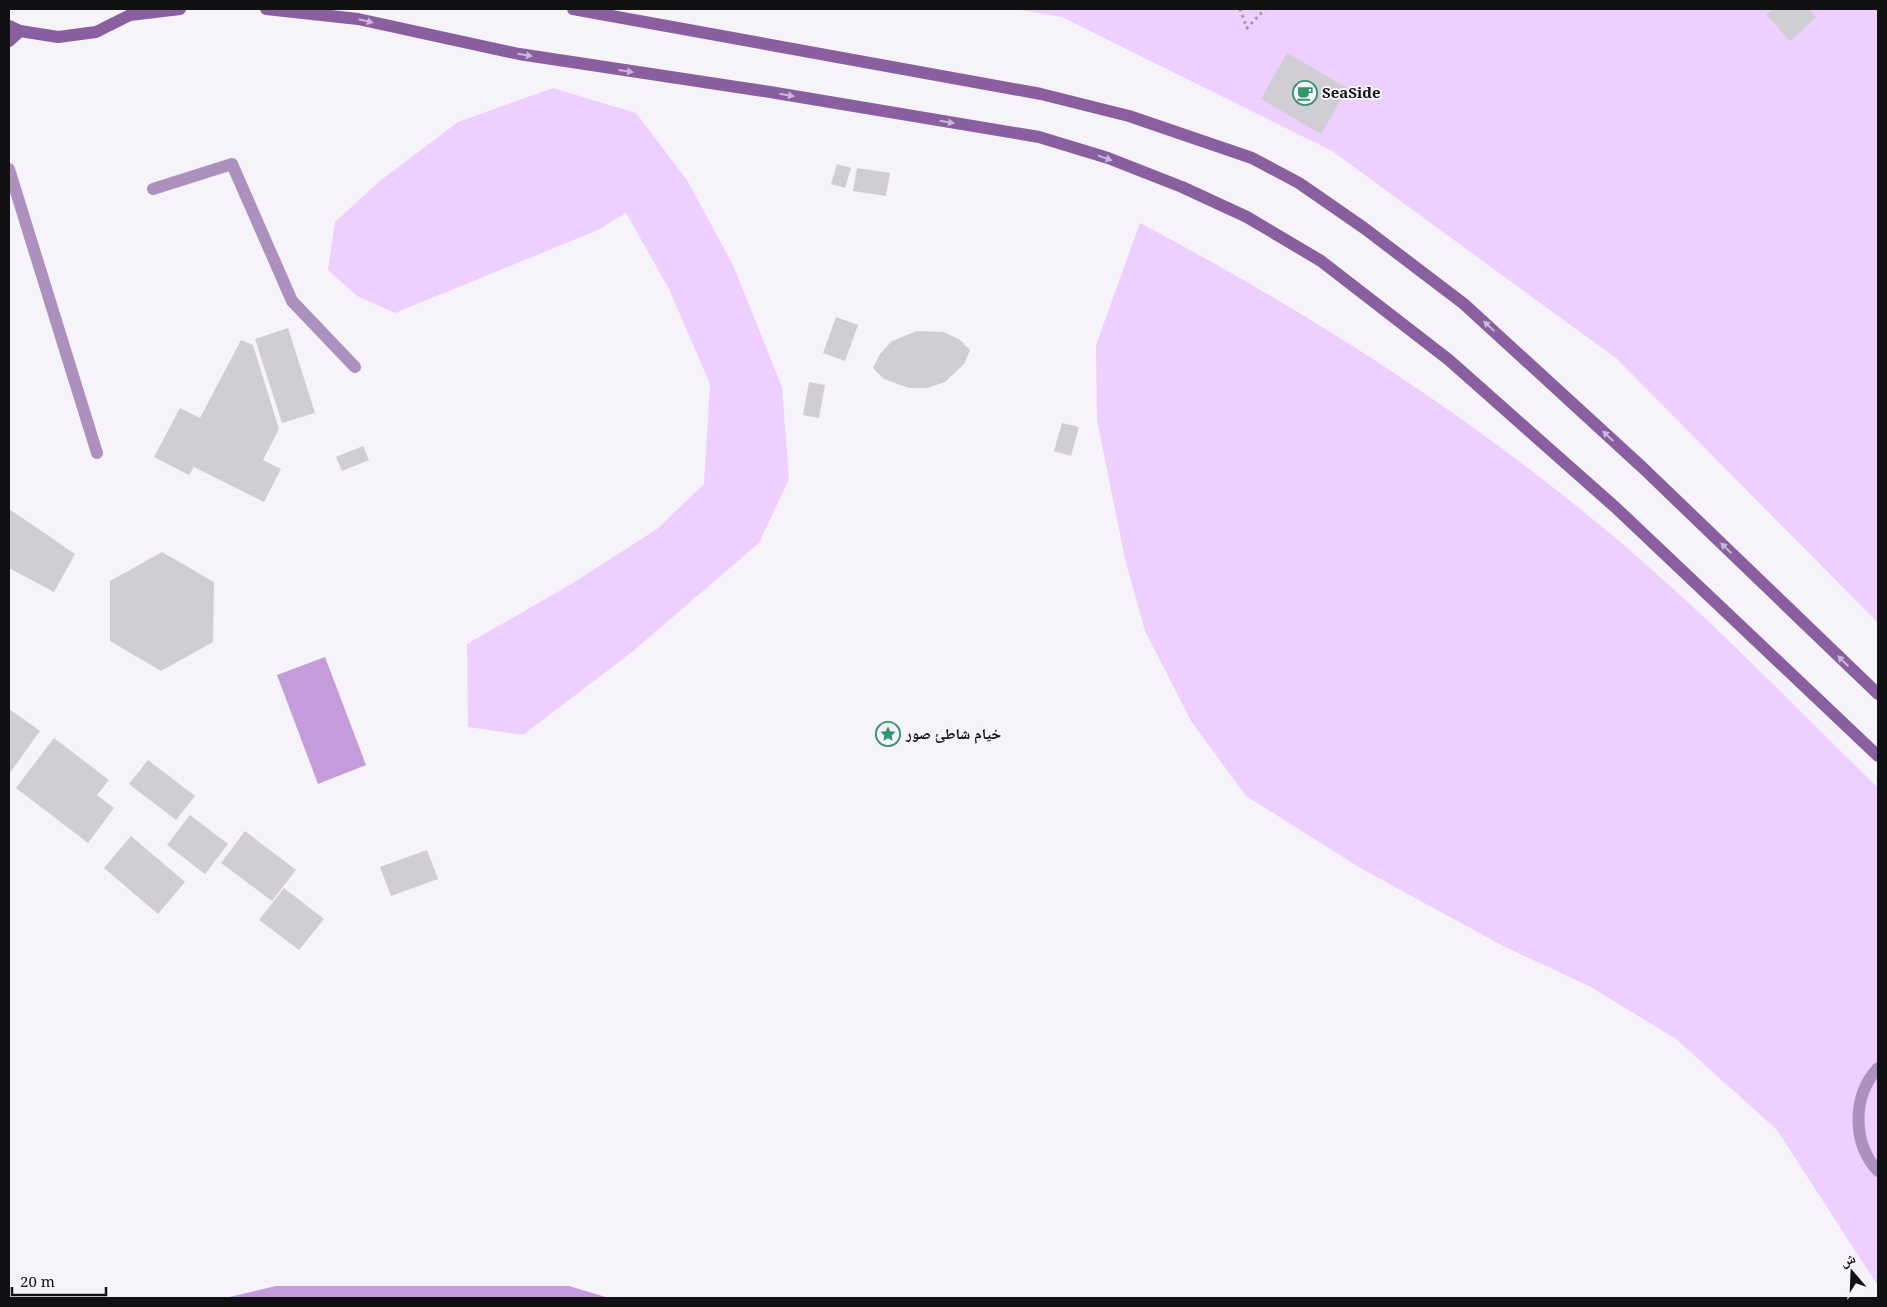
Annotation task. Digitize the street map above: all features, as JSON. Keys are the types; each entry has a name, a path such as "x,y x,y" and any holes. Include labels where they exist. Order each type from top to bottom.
{"main road":[{"path":"9,41 14,28 58,37 96,32 134,12 180,9"},
{"path":"266,9 358,19 519,54 770,92 1039,137 1108,158 1190,191 1247,217 1321,261 1448,360 1615,507 1878,756"},
{"path":"573,9 1041,94 1129,116 1252,158 1307,189 1364,228 1464,304 1643,468 1878,694"}],"lane":[{"path":"153,189 232,164 292,302 356,367"},
{"path":"9,170 97,453"},
{"path":"1878,1068 1858,1100 1859,1134 1870,1162 1878,1171"}],"path":[{"path":"1240,9 1247,28 1265,9"}],"shaded area":[{"path":"1014,9 1878,9 1878,623 1617,359 1332,151 1062,17"},
{"path":"553,88 636,113 687,180 733,265 782,387 789,479 759,543 632,652 523,735 468,727 467,644 568,586 657,529 704,484 710,384 669,289 626,213 598,230 395,313 357,296 328,270 335,222 381,180 458,122"},
{"path":"1140,223 1259,289 1375,360 1432,398 1542,478 1632,552 1740,651 1878,788 1878,1286 1777,1130 1676,1039 1589,986 1503,946 1362,869 1246,796 1191,721 1145,631 1125,559 1097,420 1096,345"},
{"path":"325,657 366,765 318,784 277,675"},
{"path":"276,1286 569,1286 609,1298 225,1298"}],"building":[{"path":"1773,9 1809,9 1817,17 1790,41 1766,15"},
{"name":"SeaSide","path":"1287,53 1348,88 1321,134 1261,99"},
{"path":"837,164 851,168 845,188 831,184"},
{"path":"857,168 890,173 886,196 853,191"},
{"path":"836,317 858,325 845,361 823,353"},
{"path":"288,328 315,413 282,423 255,339"},
{"path":"917,331 944,332 960,340 970,350 964,364 945,382 927,388 909,388 884,379 873,368 880,354 892,341"},
{"path":"241,340 253,345 279,429 263,460 281,469 264,502 194,467 189,475 154,457 180,408 200,418"},
{"path":"809,382 825,385 819,418 803,415"},
{"path":"1062,423 1079,427 1071,456 1054,451"},
{"path":"363,446 369,460 342,471 336,457"},
{"path":"9,509 75,554 54,592 9,568"},
{"path":"162,552 214,582 213,642 161,671 110,641 110,581"},
{"path":"9,709 40,731 9,774"},
{"path":"54,738 109,780 97,795 114,808 88,843 16,788"},
{"path":"148,760 195,796 176,820 129,784"},
{"path":"190,815 228,844 205,874 167,845"},
{"path":"245,831 296,870 272,901 221,863"},
{"path":"131,836 185,882 158,914 104,868"},
{"path":"427,850 438,879 391,896 380,867"},
{"path":"284,888 324,919 299,950 259,920"}],"place":[{"name":"SeaSide","path":"1305,93"},
{"name":"خيام شاطئ صور","path":"888,734"}]}
